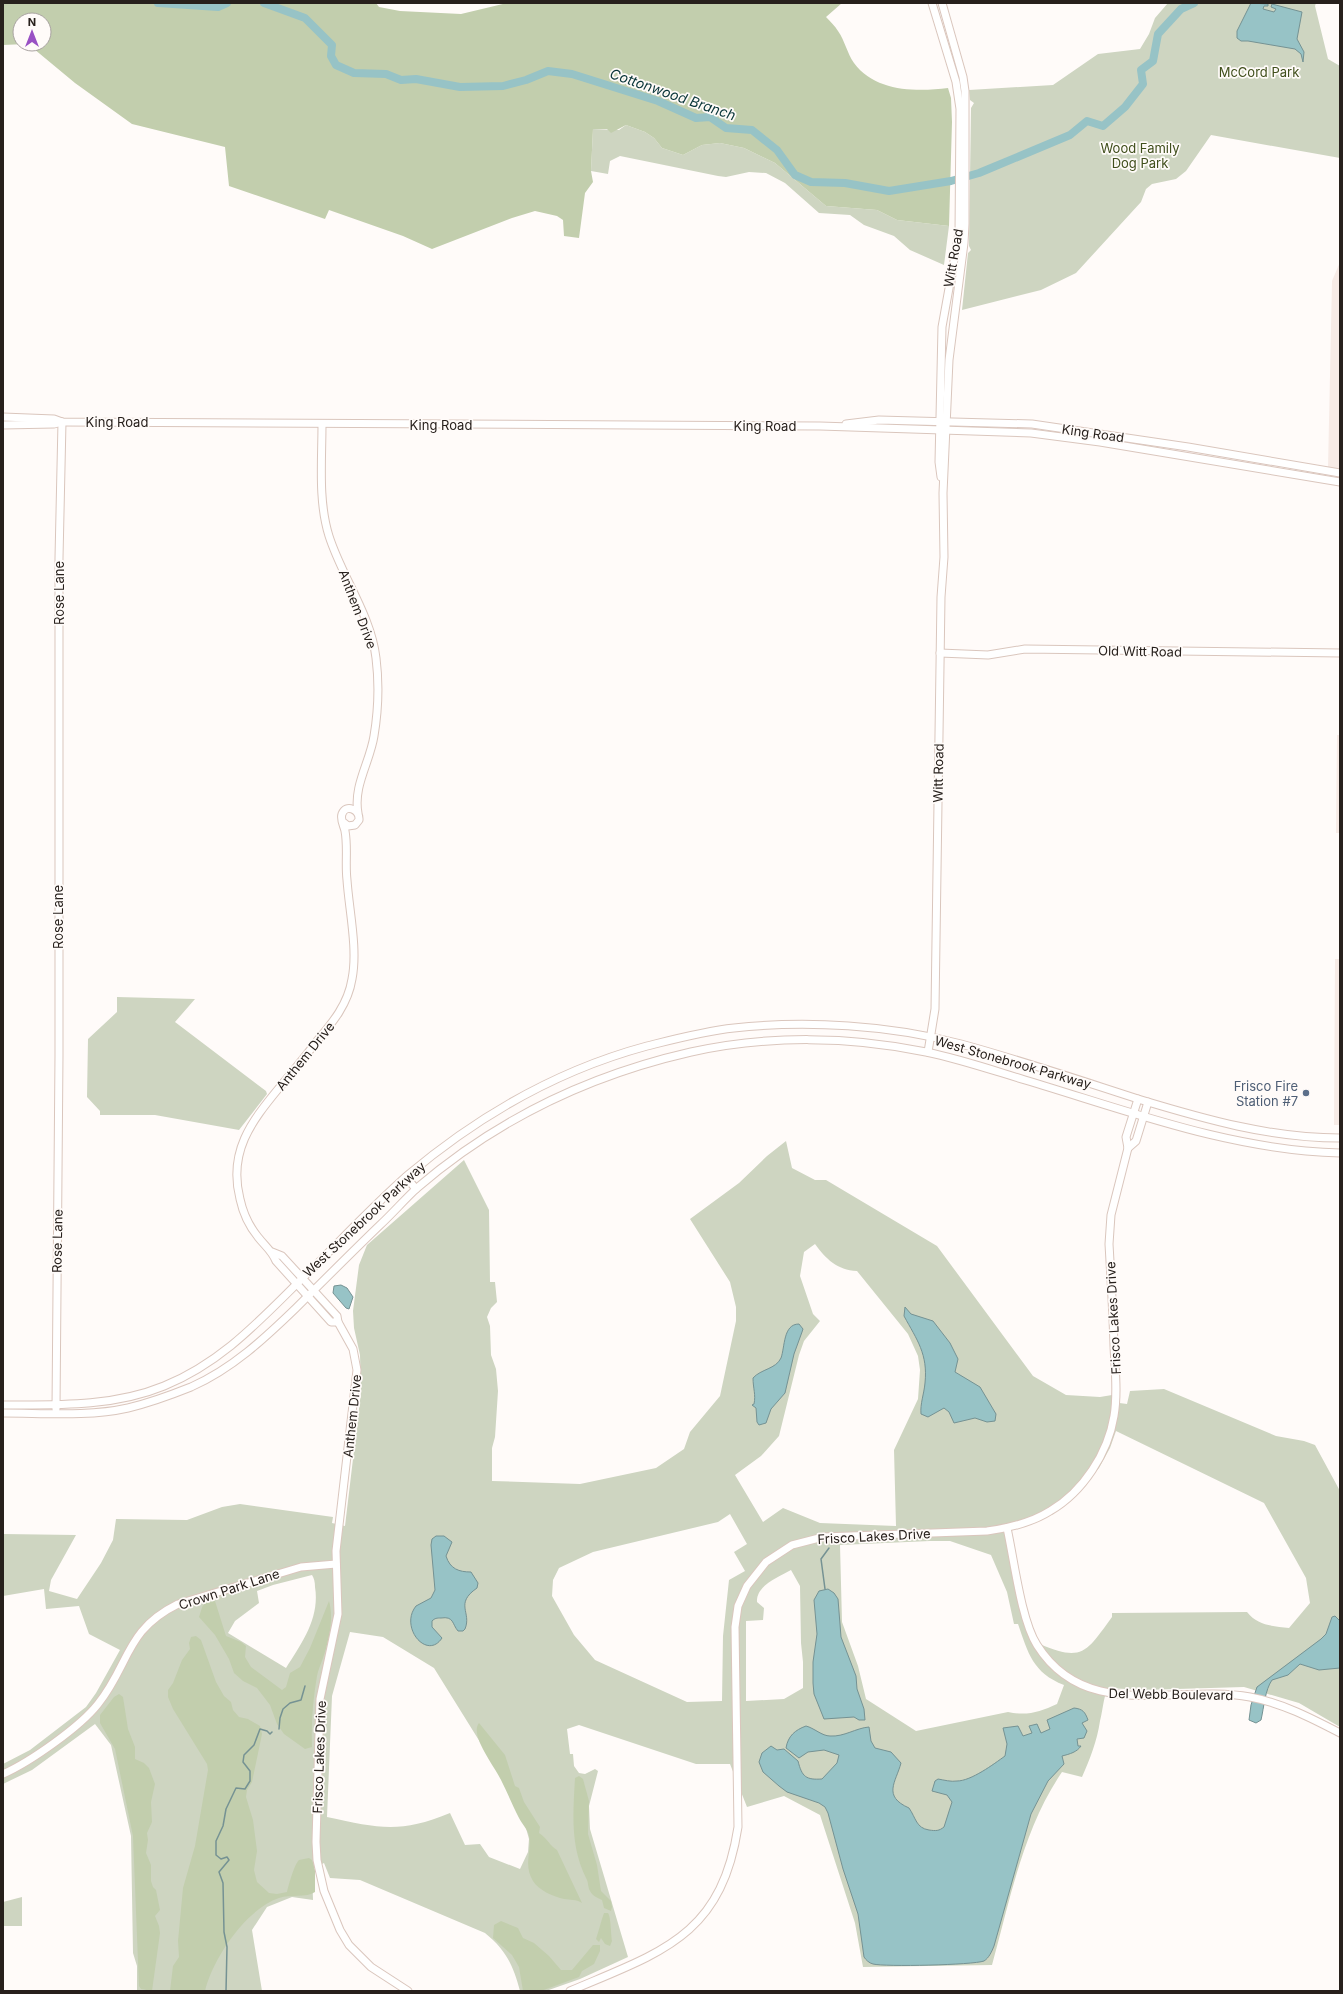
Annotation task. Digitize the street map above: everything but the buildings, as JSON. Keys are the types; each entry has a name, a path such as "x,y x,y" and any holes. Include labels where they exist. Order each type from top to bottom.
{"street":[{"name":"Witt Road","path":"932,3 958,92 963,144"},
{"name":"Witt Road","path":"942,3 963,77 965,101 961,243 950,340 948,421 943,430"},
{"name":"Witt Road","path":"928,1052 935,1009 940,653 944,557 943,430 940,421 942,328 946,297 961,243"},
{"name":"King Road","path":"3,417 54,419 62,422"},
{"name":"King Road","path":"820,426 879,420 1032,424 1188,447 1340,473"},
{"name":"King Road","path":"3,425 54,424 62,422 820,426 1031,433 1062,436 1340,482"},
{"name":"Rose Lane","path":"56,1413 59,1055 59,558 62,422"},
{"name":"Anthem Drive","path":"322,424 323,504 329,536 368,627 376,657 377,692 374,737 357,794 346,810"},
{"path":"1186,456 1188,447"},
{"path":"1293,474 1294,465"},
{"name":"Old Witt Road","path":"940,653 988,655 1025,650 1340,653"},
{"name":"Anthem Drive","path":"357,794 358,813"},
{"path":"352,808 358,813 359,820 355,825 348,826 343,822 341,815 346,810 352,808"},
{"name":"Anthem Drive","path":"338,1322 331,1322 296,1284 276,1261 272,1252 251,1227 241,1205 237,1179 239,1151 246,1133 255,1117 330,1026 344,1003 351,985 354,965 347,884 346,842 343,822"},
{"name":"Anthem Drive","path":"346,842 350,831 355,825"},
{"name":"West Stonebrook Parkway","path":"3,1405 56,1405 119,1399 160,1388 189,1375 232,1346 406,1177 451,1140 508,1104 551,1081 591,1064 644,1047 730,1028 776,1024 845,1026 931,1038 978,1049 1190,1115 1231,1126 1289,1135 1340,1138"},
{"name":"West Stonebrook Parkway","path":"3,1413 96,1412 126,1409 156,1400 192,1386 220,1372 267,1336 416,1189 464,1151 537,1107 607,1076 648,1063 731,1044 774,1041 845,1042 928,1052 980,1066 1211,1137 1245,1144 1311,1152 1340,1153"},
{"name":"Frisco Lakes Drive","path":"570,1991 636,1963 676,1942 706,1911 724,1883 735,1847 738,1827 735,1654 736,1620 738,1606 747,1586 766,1562 792,1545 823,1537 987,1531 1008,1528 1051,1511 1078,1488 1094,1468 1105,1447 1112,1424 1116,1384 1109,1244 1111,1215 1128,1148 1126,1137 1138,1099"},
{"name":"Frisco Lakes Drive","path":"1128,1148 1136,1141 1148,1102"},
{"path":"406,1177 416,1189"},
{"name":"Anthem Drive","path":"272,1252 282,1256 337,1316 338,1322 353,1349 357,1370 343,1490"},
{"name":"Frisco Lakes Drive","path":"343,1490 338,1525 336,1564 338,1614 320,1699 316,1842 318,1870 331,1909 349,1945 371,1967 408,1991"},
{"name":"Del Webb Boulevard","path":"1008,1528 1028,1625 1037,1646 1064,1675 1083,1686 1109,1694 1146,1695 1212,1693 1249,1697 1293,1710 1340,1733"},
{"name":"Crown Park Lane","path":"3,1774 29,1760 88,1715 105,1694 132,1644 152,1620 165,1610 178,1604 301,1567 336,1564"}],"shaded area":[{"path":"1340,262 1340,470 1328,468 1332,281"},
{"path":"1337,735 1340,735 1340,833 1336,833"},
{"path":"1335,959 1340,959 1340,1125 1334,1125"}],"green space":[{"path":"3,3 376,3 379,7 400,11 461,14 507,3 842,3 826,17 837,29 854,63 863,73 873,80 897,88 923,90 948,88 951,98 952,122 949,226 897,220 877,210 826,206 775,163 744,148 720,143 702,145 683,155 662,148 654,138 645,132 626,125 611,133 607,129 593,129 591,171 593,182 585,193 579,238 564,236 563,220 557,216 535,211 512,218 432,249 403,236 329,210 325,219 229,186 225,147 132,124 75,83 38,52 52,52 52,12 12,12 12,45 3,45"},
{"name":"McCord Park","path":"1168,3 1316,3 1315,6 1328,59 1340,66 1340,158 1211,135 1186,171 1176,179 1152,184 1146,189 1141,202 1076,273 1041,290 962,310 968,253 971,250 969,246 971,108 974,103 970,100 969,90 1053,85 1098,54 1140,49 1149,34 1155,18"},
{"path":"626,125 645,132 654,138 662,148 683,155 702,145 720,143 744,148 775,163 826,206 877,210 897,220 949,226 944,265 910,250 894,236 864,225 850,215 819,213 785,183 766,173 749,172 726,177 620,156 610,161 608,174 591,171 593,129 619,130"},
{"path":"117,997 195,999 175,1022 266,1091 267,1094 239,1130 155,1115 100,1115 100,1111 87,1097 88,1039 117,1012"},
{"path":"786,1141 792,1168 815,1180 826,1180 937,1246 1033,1376 1066,1395 1100,1397 1112,1395 1112,1402 1127,1404 1130,1391 1164,1389 1276,1436 1304,1441 1315,1445 1340,1491 1340,1727 1299,1703 1244,1687 1143,1690 1108,1688 1095,1743 1082,1777 1062,1772 1037,1817 1019,1866 992,1965 863,1967 855,1923 820,1815 784,1796 747,1807 730,1764 696,1764 579,1725 567,1729 570,1754 573,1754 574,1766 579,1773 585,1774 595,1769 598,1771 589,1806 590,1829 628,1957 580,1979 546,1991 520,1991 515,1973 508,1959 492,1939 485,1933 360,1880 330,1878 324,1863 312,1869 313,1900 292,1897 267,1907 252,1930 262,1991 137,1991 137,1966 133,1953 131,1836 111,1745 95,1724 32,1770 3,1784 3,1764 30,1750 86,1707 96,1693 120,1650 89,1634 79,1606 46,1609 44,1589 3,1596 3,1534 76,1535 51,1580 49,1591 77,1599 101,1563 113,1540 116,1519 187,1520 222,1507 240,1504 333,1517 332,1523 345,1526 361,1392 360,1355 354,1328 353,1311 359,1265 367,1245 464,1160 489,1210 490,1282 495,1282 497,1302 491,1308 487,1317 490,1326 491,1355 496,1369 498,1391 495,1437 492,1448 492,1481 580,1484 656,1468 684,1449 690,1432 720,1396 736,1321 736,1307 730,1282 690,1219 739,1183 767,1156","holes":["815,1244 833,1263 838,1266 857,1271 908,1334 918,1356 920,1370 918,1399 894,1450 896,1526 820,1523 783,1508 763,1522 735,1475 761,1456 779,1436 799,1355 804,1341 820,1321 813,1314 800,1276 804,1252","1116,1431 1264,1503 1306,1578 1310,1603 1289,1628 1261,1623 1251,1617 1247,1612 1112,1613 1112,1617 1096,1638 1083,1650 1075,1653 1066,1653 1040,1644 1029,1622 1010,1531 1071,1499 1099,1468 1110,1448","730,1514 747,1544 734,1552 745,1571 729,1580 723,1636 722,1701 687,1702 595,1660 574,1635 552,1596 553,1580 559,1568 593,1552 718,1522","950,1541 991,1555 1007,1592 1014,1624 1018,1624 1033,1661 1045,1674 1064,1685 1057,1704 1039,1711 1021,1714 1008,1712 916,1731 866,1699 858,1666 842,1622 840,1545","791,1570 800,1586 803,1688 784,1699 746,1701 746,1621 763,1620 764,1608 757,1602 760,1591 769,1582","312,1575 314,1579 316,1598 312,1620 304,1640 286,1668 228,1633 235,1621 259,1603 257,1591 273,1585","350,1632 383,1637 434,1668 498,1771 524,1821 529,1839 528,1852 520,1869 489,1857 480,1844 465,1845 450,1813 417,1824 389,1827 361,1824 327,1817 332,1696"]},
{"path":"215,1601 226,1636 241,1642 246,1646 245,1657 251,1667 282,1690 286,1687 290,1673 300,1667 310,1648 329,1601 331,1622 329,1637 317,1674 313,1702 312,1747 305,1749 284,1734 277,1724 270,1705 257,1688 243,1681 234,1673 229,1659 215,1635 199,1617 205,1603"},
{"path":"196,1636 201,1640 216,1682 224,1696 231,1702 233,1710 239,1717 248,1719 260,1726 262,1734 252,1782 247,1790 246,1797 253,1820 257,1851 254,1870 257,1882 269,1893 277,1894 287,1892 297,1862 299,1860 309,1858 312,1860 315,1870 315,1892 308,1895 279,1898 267,1904 255,1913 243,1924 223,1950 215,1964 205,1991 170,1991 173,1966 179,1957 178,1941 183,1888 195,1846 208,1770 207,1764 173,1709 168,1697 168,1690 173,1683 182,1660 190,1649 189,1643 191,1637"},
{"path":"119,1694 123,1697 128,1729 135,1747 135,1759 144,1763 149,1768 155,1784 151,1802 152,1822 147,1833 148,1840 146,1853 151,1865 151,1881 156,1890 160,1910 155,1916 160,1933 152,1991 141,1989 139,1986 133,1836 115,1749 100,1723 100,1715 114,1697"},
{"path":"479,1723 505,1755 515,1786 519,1788 524,1802 540,1827 539,1833 557,1850 582,1903 551,1895 542,1890 533,1881 528,1864 530,1842 528,1834 501,1780 480,1743 477,1735"},
{"path":"579,1776 583,1779 589,1801 588,1834 597,1865 601,1891 611,1901 611,1911 604,1908 602,1900 591,1893 575,1843 573,1818 575,1778"},
{"path":"22,1897 22,1926 3,1926 3,1902"},
{"path":"604,1913 608,1913 610,1918 612,1941 610,1946 605,1944 601,1938 599,1942 596,1939"},
{"path":"501,1921 518,1928 523,1938 534,1943 549,1956 561,1970 572,1970 593,1945 600,1945 600,1951 594,1964 582,1971 579,1977 541,1991 523,1991 519,1967 512,1955 493,1938 494,1925"}],"water":[{"path":"1251,3 1268,4 1268,6 1264,6 1263,9 1274,12 1276,9 1271,7 1272,4 1302,12 1297,39 1304,52 1303,62 1301,54 1295,49 1241,41 1237,38 1237,31"},
{"path":"341,1285 347,1288 353,1297 349,1309 346,1308 333,1293 334,1286"},
{"path":"905,1307 911,1314 933,1321 950,1343 958,1359 955,1372 980,1387 996,1414 995,1421 987,1422 975,1418 954,1423 949,1412 944,1408 928,1417 921,1414 925,1383 925,1364 917,1340 904,1316"},
{"path":"799,1324 803,1329 794,1354 785,1393 771,1409 766,1423 759,1425 757,1422 756,1408 752,1405 754,1404 755,1398 753,1378 779,1362 787,1332 794,1325"},
{"path":"436,1536 444,1536 452,1542 446,1556 450,1564 456,1569 471,1572 478,1583 477,1588 466,1599 465,1608 467,1623 465,1629 463,1631 458,1631 451,1619 437,1618 432,1621 432,1627 442,1638 436,1644 429,1646 423,1644 417,1638 411,1623 412,1614 416,1606 431,1598 435,1590 431,1545 432,1539"},
{"path":"828,1589 834,1593 838,1599 841,1637 856,1676 857,1689 864,1709 865,1720 859,1720 854,1717 824,1719 814,1694 813,1662 817,1634 814,1600 819,1591"},
{"path":"1335,1616 1340,1621 1340,1668 1319,1670 1300,1664 1288,1675 1272,1680 1266,1694 1261,1720 1256,1723 1249,1720 1251,1705 1257,1687 1321,1639 1326,1634 1332,1617"},
{"path":"1074,1708 1082,1710 1086,1715 1088,1720 1082,1723 1087,1731 1084,1738 1077,1739 1078,1746 1081,1746 1077,1750 1062,1756 1064,1764 1048,1781 1031,1814 994,1946 987,1958 984,1961 964,1964 881,1965 870,1963 864,1957 858,1914 825,1807 819,1803 787,1792 779,1786 763,1772 759,1762 762,1753 771,1746 777,1750 784,1749 798,1761 801,1771 808,1778 822,1779 837,1763 839,1755 824,1750 808,1752 799,1758 786,1748 788,1740 793,1734 806,1726 824,1735 830,1736 840,1735 869,1727 871,1741 875,1748 891,1752 901,1763 893,1788 893,1793 896,1799 909,1808 921,1827 934,1831 944,1827 952,1802 947,1795 932,1791 935,1781 938,1779 955,1781 969,1778 982,1772 1005,1756 1007,1744 1003,1728 1018,1726 1023,1736 1032,1733 1029,1726 1037,1724 1041,1733 1050,1729 1047,1720"}],"waterway":[{"name":"Cottonwood Branch","path":"158,3 218,7 227,3"},
{"name":"Cottonwood Branch","path":"264,3 305,18 332,45 331,56 336,65 354,73 386,74 401,80 416,79 460,87 503,86 526,80 548,71 572,74 658,101 696,118 710,117 726,128 752,130 777,150 795,175 811,182 845,183 889,191 951,181 979,173 1070,135 1087,121 1103,126 1125,107 1143,84 1141,70 1153,61 1158,34 1181,9 1194,3"},
{"path":"825,1589 821,1559 829,1548"},
{"path":"279,1729 283,1709 290,1703 301,1700 305,1686"},
{"path":"226,1991 227,1947 224,1932 223,1883 219,1872 229,1860 227,1857 221,1859 216,1855 216,1841 223,1826 226,1809 236,1788 245,1789 250,1781 250,1771 243,1762 244,1755 254,1745 260,1729 267,1731 270,1734 272,1732"}],"place":[{"name":"Frisco Fire Station #7","path":"1306,1093"}],"park label":[{"name":"Wood Family Dog Park","path":"1140,156"}]}
